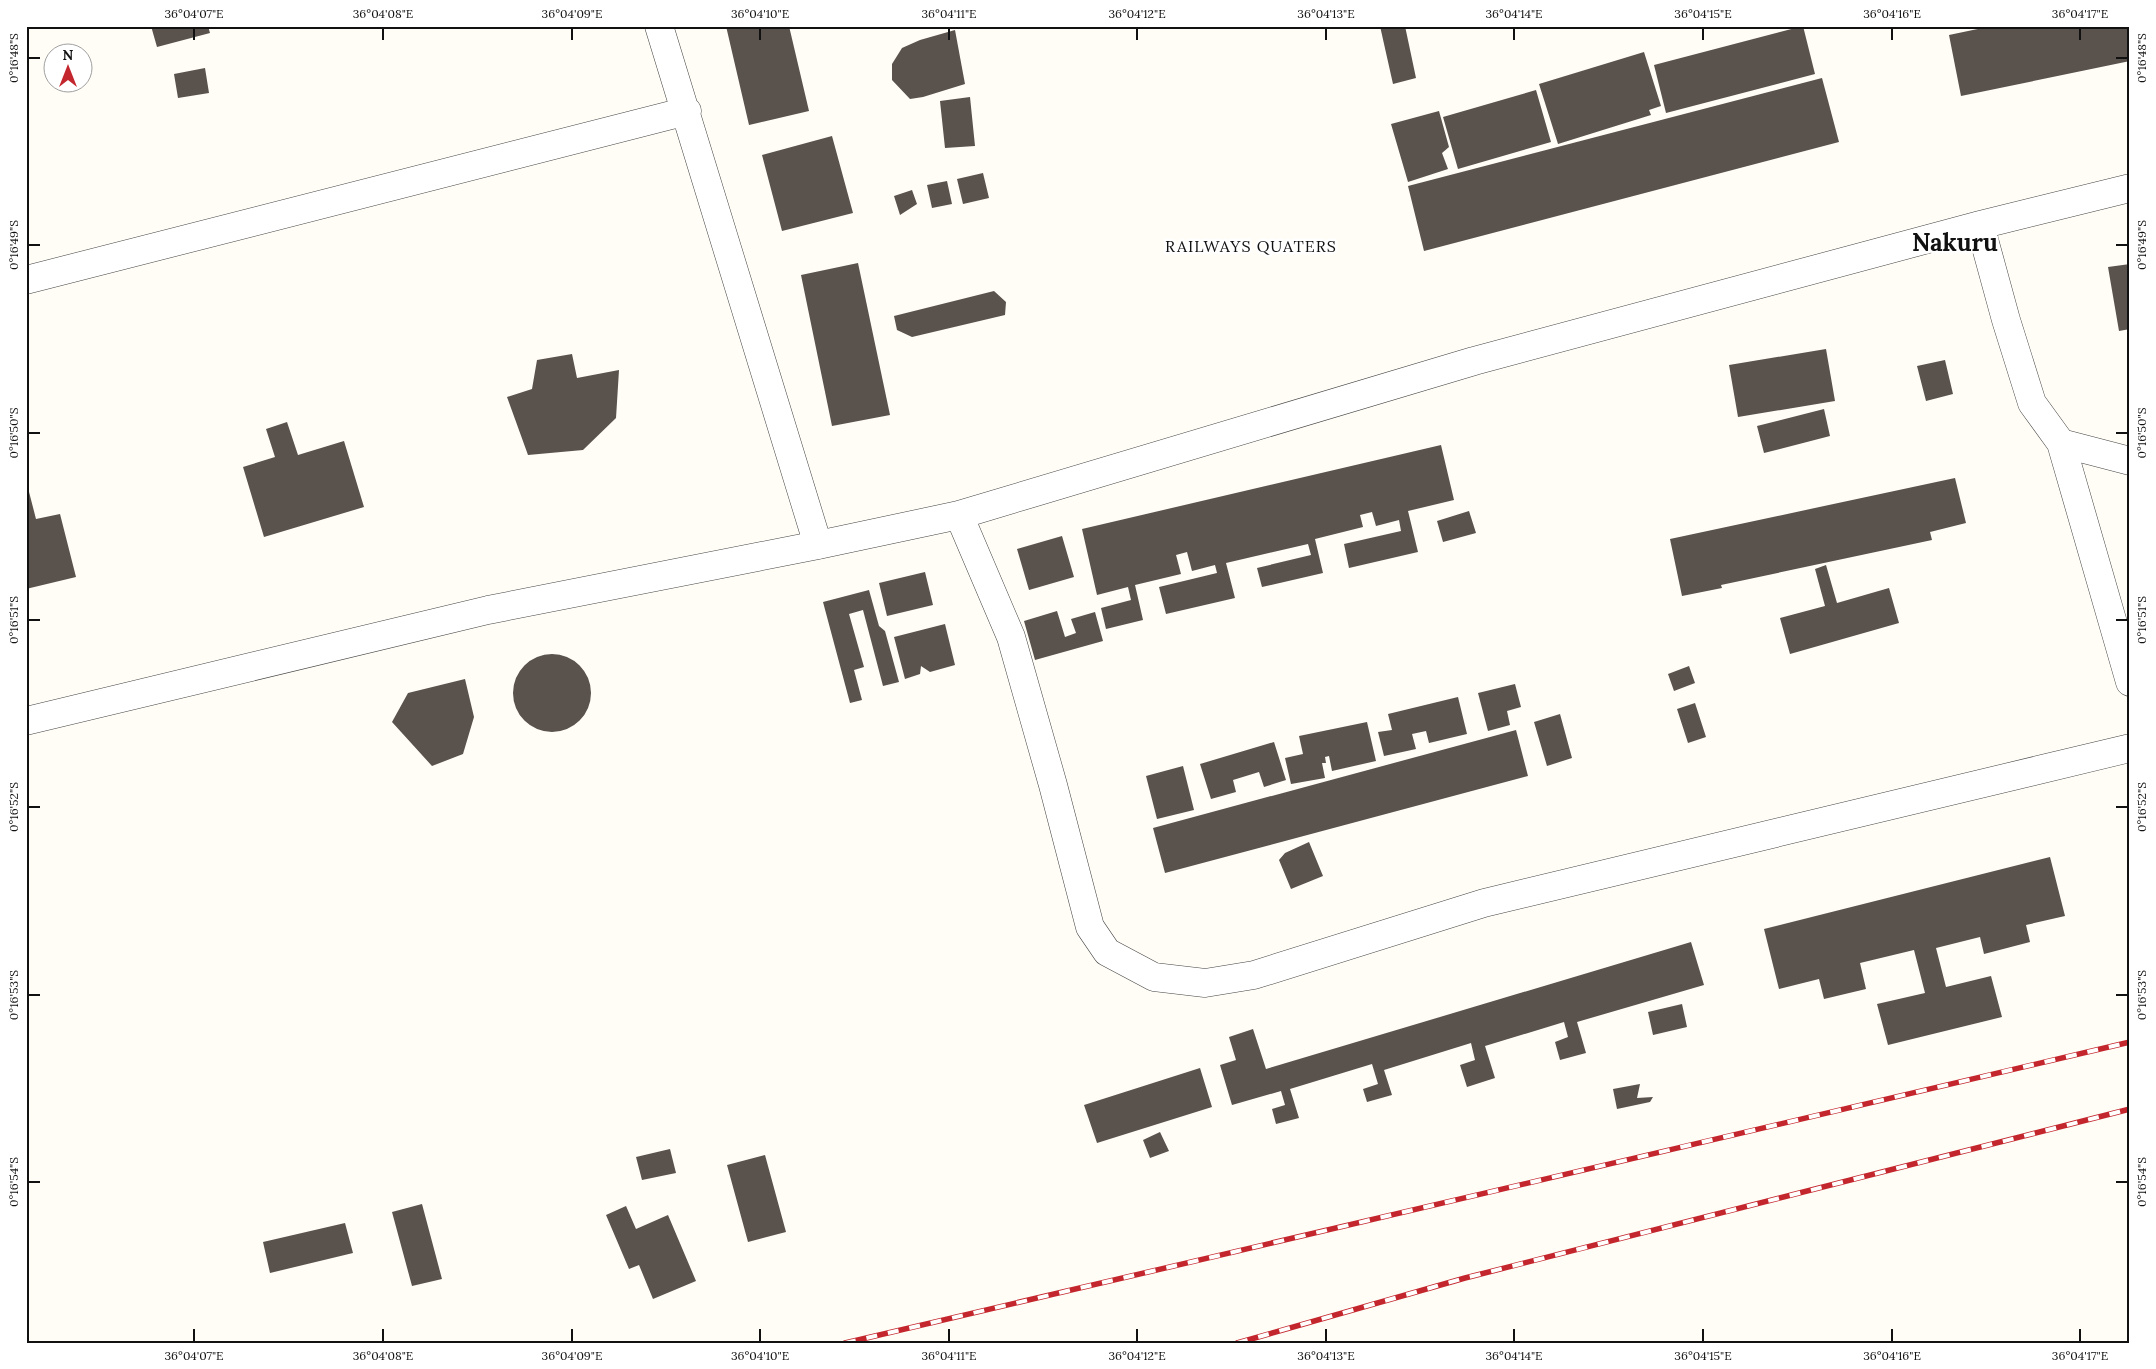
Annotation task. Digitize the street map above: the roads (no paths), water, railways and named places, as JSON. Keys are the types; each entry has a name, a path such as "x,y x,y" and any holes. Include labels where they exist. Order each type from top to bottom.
{"street":[{"path":"659,26 818,545"},
{"path":"26,280 686,111"},
{"path":"26,721 488,610 818,545 959,515 1474,361 1980,225 2130,188"},
{"path":"1980,225 2006,320 2032,403 2061,443 2130,682"},
{"path":"2061,443 2130,461"},
{"path":"959,515 1011,637 1053,785 1090,927 1107,952 1154,977 1205,983 1254,974 1484,903 2130,748"}],"railway":[{"path":"845,1343 2130,1042"},
{"path":"1237,1343 1465,1278 2130,1109"}],"district":[{"name":"Nakuru","path":"1955,242"},
{"name":"RAILWAYS QUATERS","path":"1251,246"}]}
